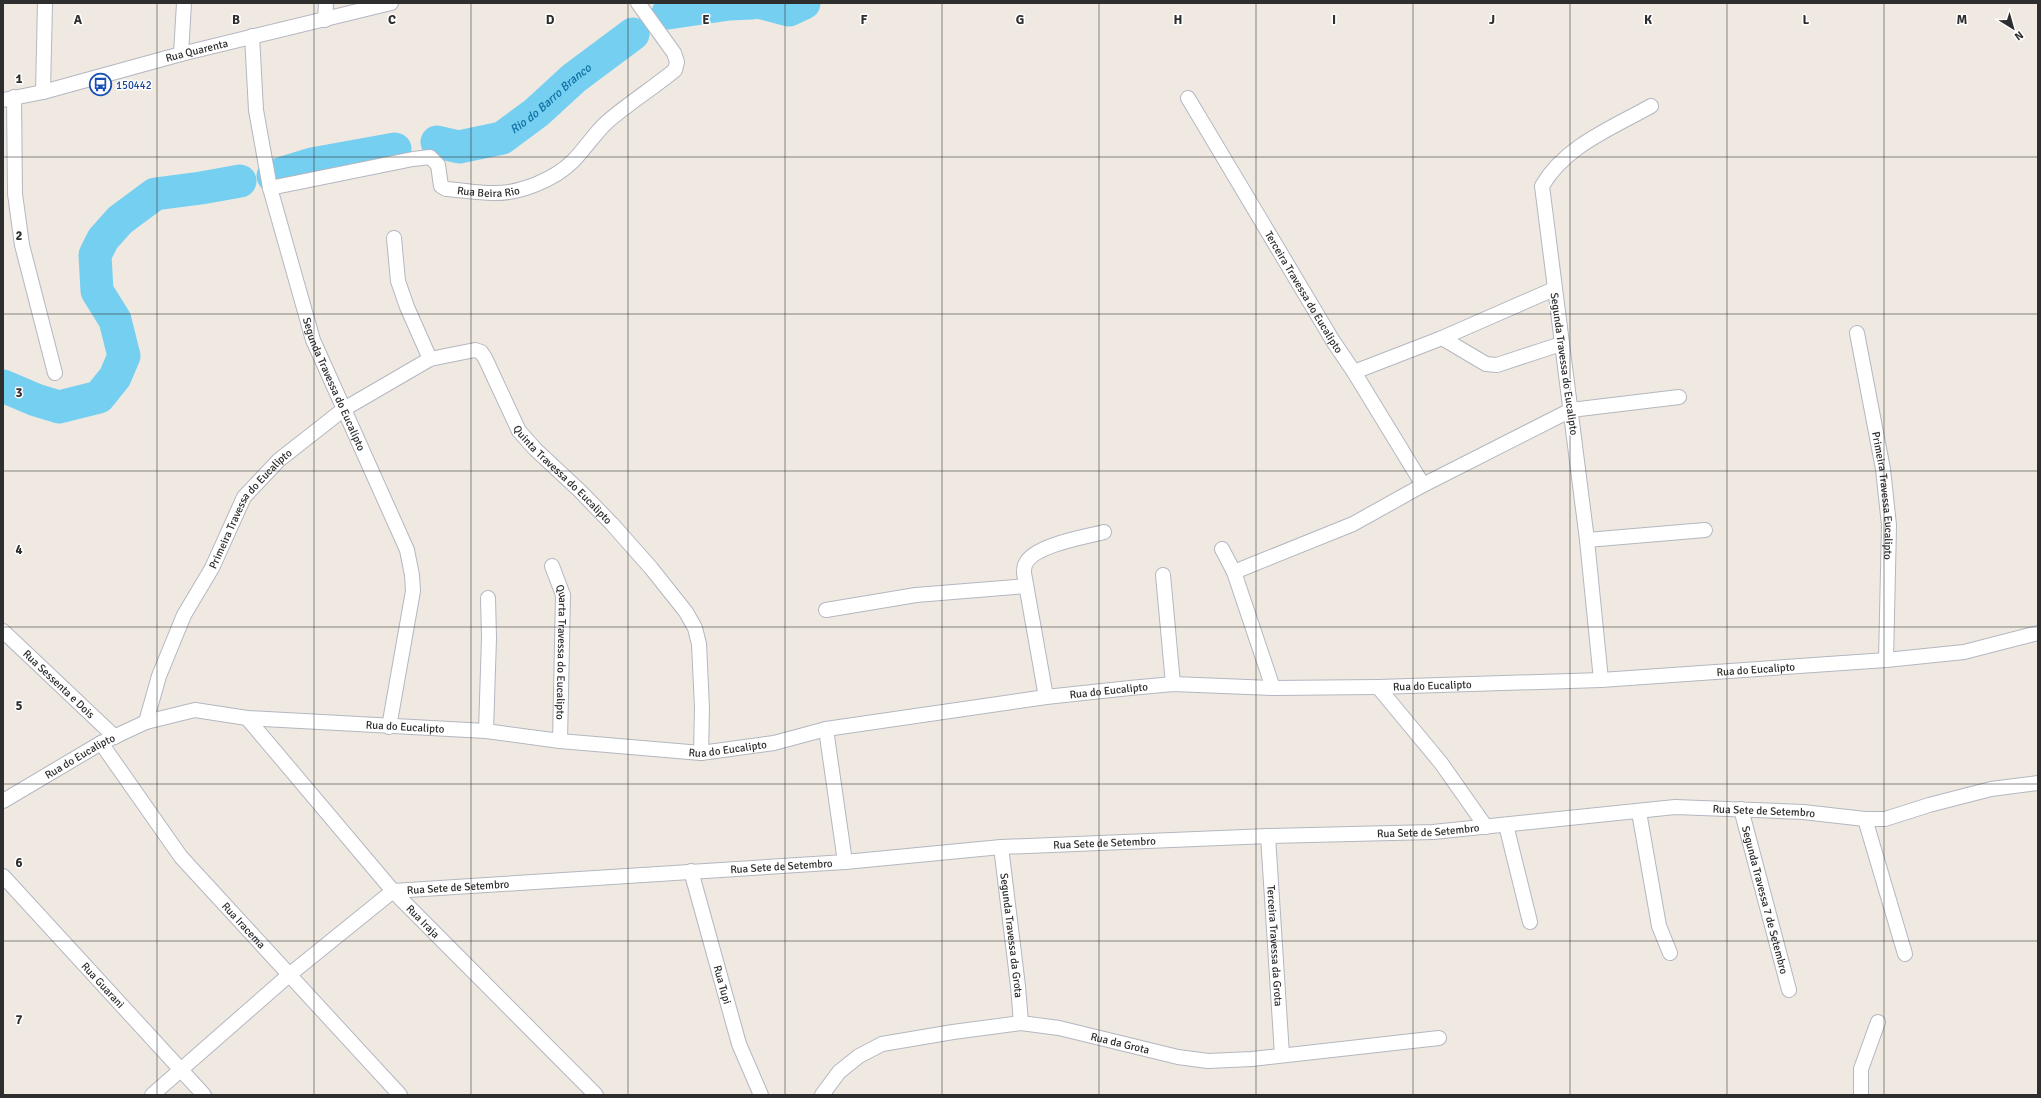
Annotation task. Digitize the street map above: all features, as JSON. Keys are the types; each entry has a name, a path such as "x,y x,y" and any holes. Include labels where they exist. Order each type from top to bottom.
{"street":[{"path":"43,92 45,3"},
{"path":"181,54 184,3"},
{"path":"325,20 326,3"},
{"name":"Rua Quarenta","path":"8,99 43,92 252,36 325,20 391,3"},
{"name":"Rua Beira Rio","path":"270,188 413,159 430,157 438,165 441,186 446,189 493,193 509,192 530,186 563,169 573,161 594,134 606,123 642,93 675,70 677,62 674,53 638,3"},
{"name":"Segunda Travessa do Eucalipto","path":"252,36 256,110 270,188 313,340 407,550 412,575 413,591 389,726"},
{"name":"Terceira Travessa do Eucalipto","path":"1188,98 1333,341 1354,372 1423,485"},
{"path":"8,99 15,194 22,245 55,372"},
{"name":"Segunda Travessa do Eucalipto","path":"1601,680 1587,540 1542,186 1558,162 1582,145 1651,106"},
{"path":"394,238 398,281 407,307 430,359"},
{"path":"1354,372 1442,338 1554,289"},
{"name":"Primeira Travessa Eucalipto","path":"1857,333 1883,469 1889,525 1886,660"},
{"path":"1442,338 1486,364 1497,365 1561,344"},
{"name":"Quinta Travessa do Eucalipto","path":"430,359 475,350 481,352 519,432 612,524 651,568 686,612 695,628 699,644 702,708 701,753"},
{"name":"Primeira Travessa do Eucalipto","path":"146,722 159,676 184,615 212,568 244,497 278,460 344,409 430,359"},
{"path":"1234,572 1353,524 1423,485 1571,410 1679,397"},
{"path":"1587,540 1705,530"},
{"path":"1046,697 1026,586 1024,573 1025,564 1030,558 1046,548 1104,532"},
{"path":"1222,549 1234,572 1273,688"},
{"name":"Quarta Travessa do Eucalipto","path":"552,566 563,595 560,741"},
{"path":"1163,575 1173,684"},
{"path":"826,610 916,595 1026,586"},
{"path":"486,731 489,632 488,598"},
{"name":"Rua Sessenta e Dois","path":"3,631 115,737"},
{"name":"Rua do Eucalipto","path":"3,801 101,743 146,722 195,710 247,718 486,731 560,741 701,753 774,743 826,729 1046,697 1173,684 1273,688 1378,688 1601,680 1886,660 1964,652 2038,633"},
{"name":"Rua Sete de Setembro","path":"1378,688 1441,763 1486,826"},
{"name":"Rua Iraja","path":"247,718 393,891 596,1095"},
{"path":"826,729 845,862"},
{"name":"Rua Iracema","path":"101,743 181,857 400,1095"},
{"name":"Rua Sete de Setembro","path":"152,1095 289,975 393,891 845,862 1001,847 1268,836 1433,832 1486,826 1506,826 1675,807 1803,812 1866,820 1886,819 1929,805 1991,789 2038,783"},
{"name":"Segunda Travessa 7 de Setembro","path":"1741,809 1789,990"},
{"path":"1639,812 1659,926 1670,953"},
{"path":"1866,820 1905,954"},
{"path":"1506,826 1530,922"},
{"name":"Terceira Travessa da Grota","path":"1268,836 1282,1055"},
{"name":"Segunda Travessa da Grota","path":"1001,847 1021,1023"},
{"name":"Rua Tupi","path":"691,871 739,1044 761,1095"},
{"name":"Rua Guarani","path":"3,876 204,1095"},
{"path":"1861,1095 1861,1068 1878,1022"},
{"name":"Rua da Grota","path":"822,1095 839,1072 860,1056 882,1044 953,1032 1021,1023 1059,1028 1196,1060 1252,1059 1439,1038"}],"waterway":[{"name":"Rio do Barro Branco","path":"668,13 729,4 752,3"},
{"name":"Rio do Barro Branco","path":"762,3 789,10 804,3"},
{"name":"Rio do Barro Branco","path":"437,142 459,147 502,138 537,112 574,78 633,34"},
{"name":"Rio do Barro Branco","path":"273,176 312,164 395,149"},
{"name":"Rio do Barro Branco","path":"3,386 36,400 59,407 99,397 115,377 124,356 115,320 97,291 95,255 103,239 120,220 155,194 240,181"}],"place":[{"name":"150442","path":"101,85"}]}
